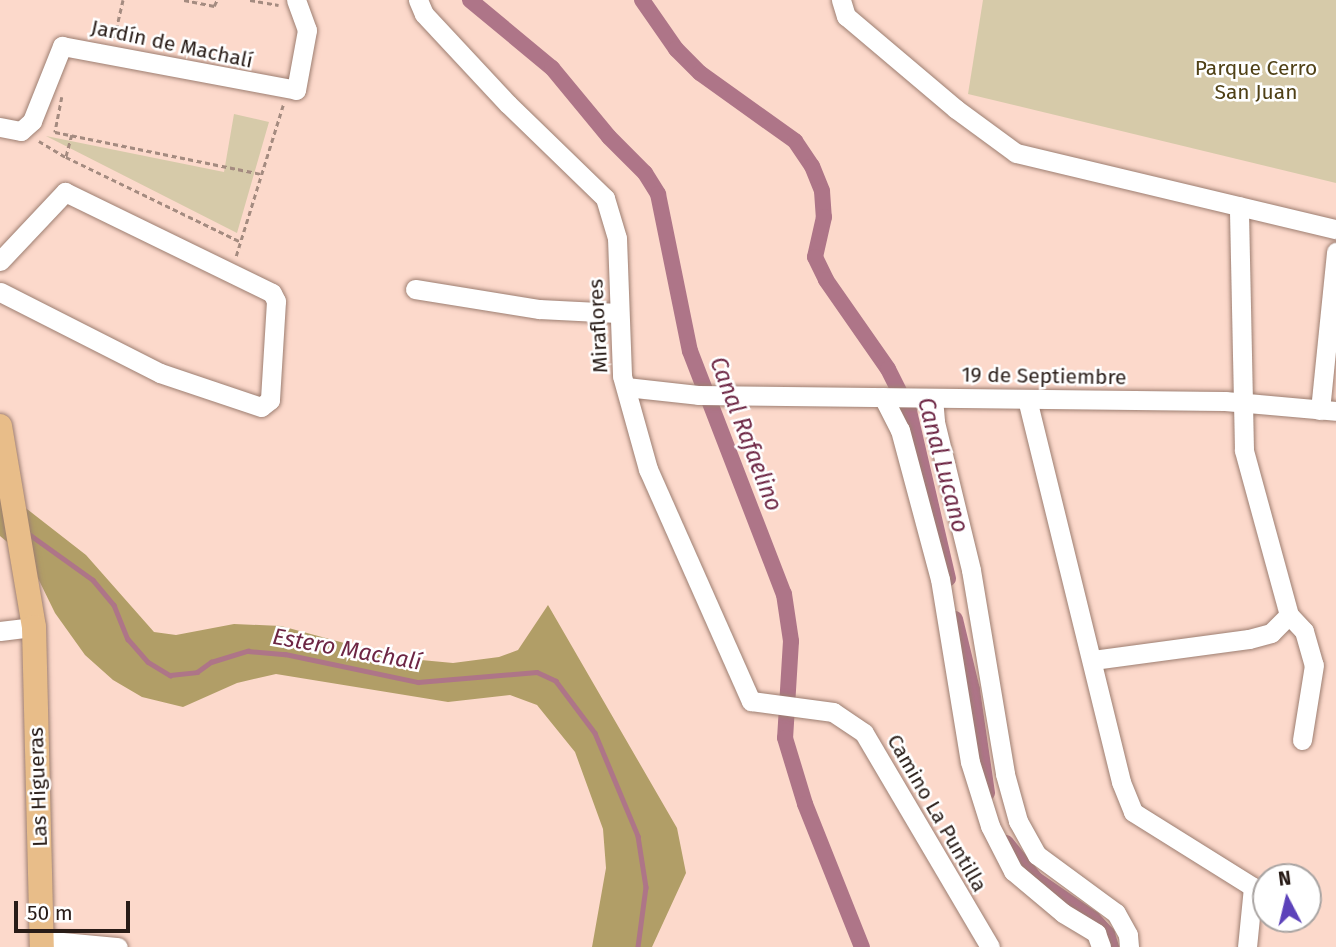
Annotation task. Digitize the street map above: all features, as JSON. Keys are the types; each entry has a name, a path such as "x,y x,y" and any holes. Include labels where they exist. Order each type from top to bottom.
{"main road":[{"name":"Las Higueras","path":"0,426 34,627 42,944"}],"street":[{"name":"Miraflores","path":"418,0 424,14 508,104 605,198 617,237 618,313 626,387 648,469 751,701"},
{"path":"841,0 846,16 956,109 1016,153 1336,229"},
{"path":"287,92 300,83 306,46 298,5"},
{"name":"Jardín de Machalí","path":"0,127 21,131 32,121 62,46 287,92"},
{"path":"0,261 65,192 272,293 276,300 270,400 261,407 160,373 0,292"},
{"path":"1239,206 1248,468 1289,615 1304,631 1314,664 1302,740"},
{"path":"1328,410 1336,252"},
{"path":"415,289 539,309 618,313"},
{"name":"19 de Septiembre","path":"626,387 720,396 1244,403 1328,410"},
{"path":"887,397 900,430 940,579 970,762 990,826 1013,871 1096,933 1101,947"},
{"path":"933,398 935,422 971,570 1004,774 1018,821 1037,855 1116,913 1128,935 1129,947"},
{"path":"1027,399 1121,782 1133,812 1254,887 1247,947"},
{"path":"1093,660 1249,639 1271,633 1289,615"},
{"path":"0,631 34,627"},
{"name":"Camino La Puntilla","path":"751,701 784,703 833,712 864,733 990,947"},
{"path":"42,944 118,947"}],"path":[{"path":"110,54 123,0"},
{"path":"184,0 214,6 217,0"},
{"path":"250,0 298,5"},
{"path":"231,274 287,92"},
{"path":"62,95 55,132 261,174"},
{"path":"66,157 72,135"},
{"path":"39,141 66,157 241,242"}],"green space":[{"name":"Parque Cerro San Juan","path":"983,0 1336,0 1336,183 968,94"},
{"path":"234,114 269,122 237,233 46,136 224,172"}],"shaded area":[{"path":"0,488 86,555 154,632 176,635 234,624 281,626 400,658 453,663 499,657 518,650 548,605 677,828 686,873 652,947 592,947 606,868 603,829 575,752 537,705 510,695 448,702 276,674 237,683 183,707 142,697 113,680 85,655 55,613 29,560 0,536"}],"waterway":[{"name":"Canal Rafaelino","path":"470,0 552,68 609,137 645,173 658,194 690,351 784,594 791,641 785,738 805,804 862,947"},
{"name":"Canal Lucano","path":"642,0 676,49 700,73 795,141 812,166 822,191 824,217 815,257 826,280 888,369 909,411 948,579"},
{"name":"Estero Machalí","path":"29,534 93,580 114,605 128,639 148,662 170,675 197,672 211,662 248,651 285,654 418,682 537,672 556,681 595,733 638,836 646,887 638,947"},
{"name":"Canal Lucano","path":"955,619 972,690 987,793"},
{"name":"Canal Lucano","path":"1006,843 1035,879 1093,919 1107,934 1111,947"}]}
